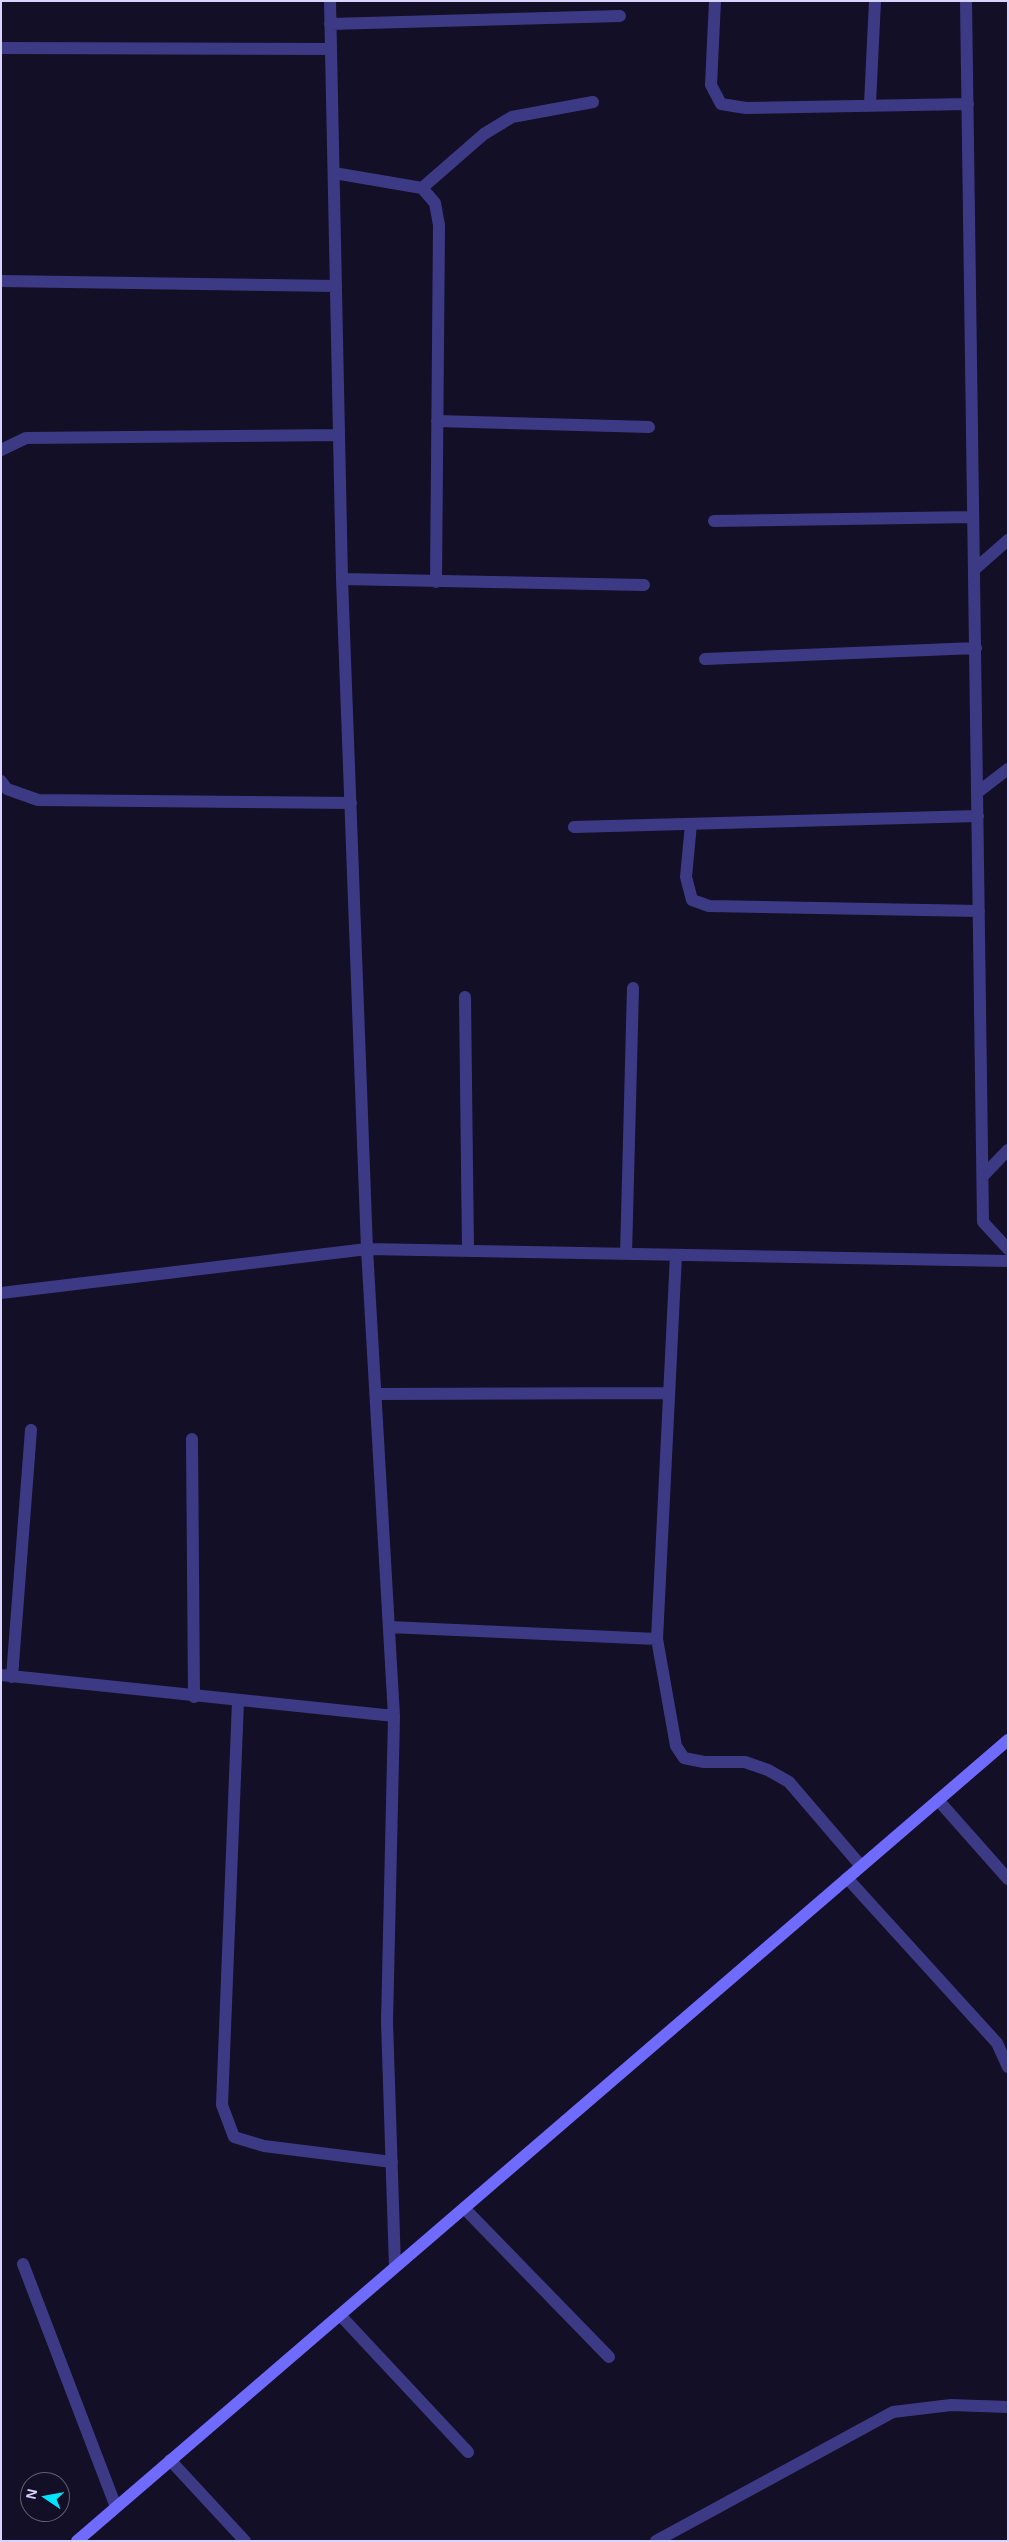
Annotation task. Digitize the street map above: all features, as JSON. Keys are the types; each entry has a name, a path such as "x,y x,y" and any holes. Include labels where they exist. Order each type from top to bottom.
{"main road":[{"path":"77,2541 1008,1740"}],"street":[{"path":"330,1 342,579 367,1249 394,1716 387,2022 395,2267"},
{"path":"715,1 711,84 721,104 746,108 870,104 968,104"},
{"path":"870,104 875,1"},
{"path":"966,1 984,1222 1008,1249"},
{"path":"330,24 620,16"},
{"path":"1,48 331,49"},
{"path":"422,188 484,134 512,116 593,102"},
{"path":"334,173 422,188 434,203 439,225 436,582"},
{"path":"1,281 336,286"},
{"path":"438,421 649,427"},
{"path":"1,450 26,438 339,436"},
{"path":"714,522 974,517"},
{"path":"975,569 1008,540"},
{"path":"342,579 644,585"},
{"path":"705,658 976,648"},
{"path":"978,792 1008,769"},
{"path":"1,781 7,789 38,800 351,803"},
{"path":"574,827 978,816"},
{"path":"691,824 686,877 692,900 709,906 980,911"},
{"path":"626,1254 633,988"},
{"path":"465,997 468,1251"},
{"path":"983,1176 1008,1150"},
{"path":"1,1293 367,1249 1008,1261"},
{"path":"676,1255 668,1393 658,1639 676,1746 684,1758 704,1762 745,1762 768,1770 789,1782 861,1866"},
{"path":"376,1394 668,1393"},
{"path":"31,1430 7,1676 194,1697 394,1716"},
{"path":"192,1439 194,1697"},
{"path":"389,1627 658,1639"},
{"path":"238,1701 222,2105 234,2137 264,2146 392,2162"},
{"path":"938,1800 1008,1879"},
{"path":"847,1878 997,2043 1008,2067"},
{"path":"464,2208 609,2357"},
{"path":"23,2264 116,2507"},
{"path":"340,2315 468,2452"},
{"path":"656,2541 892,2412 951,2405 1008,2407"},
{"path":"170,2460 245,2541"}]}
